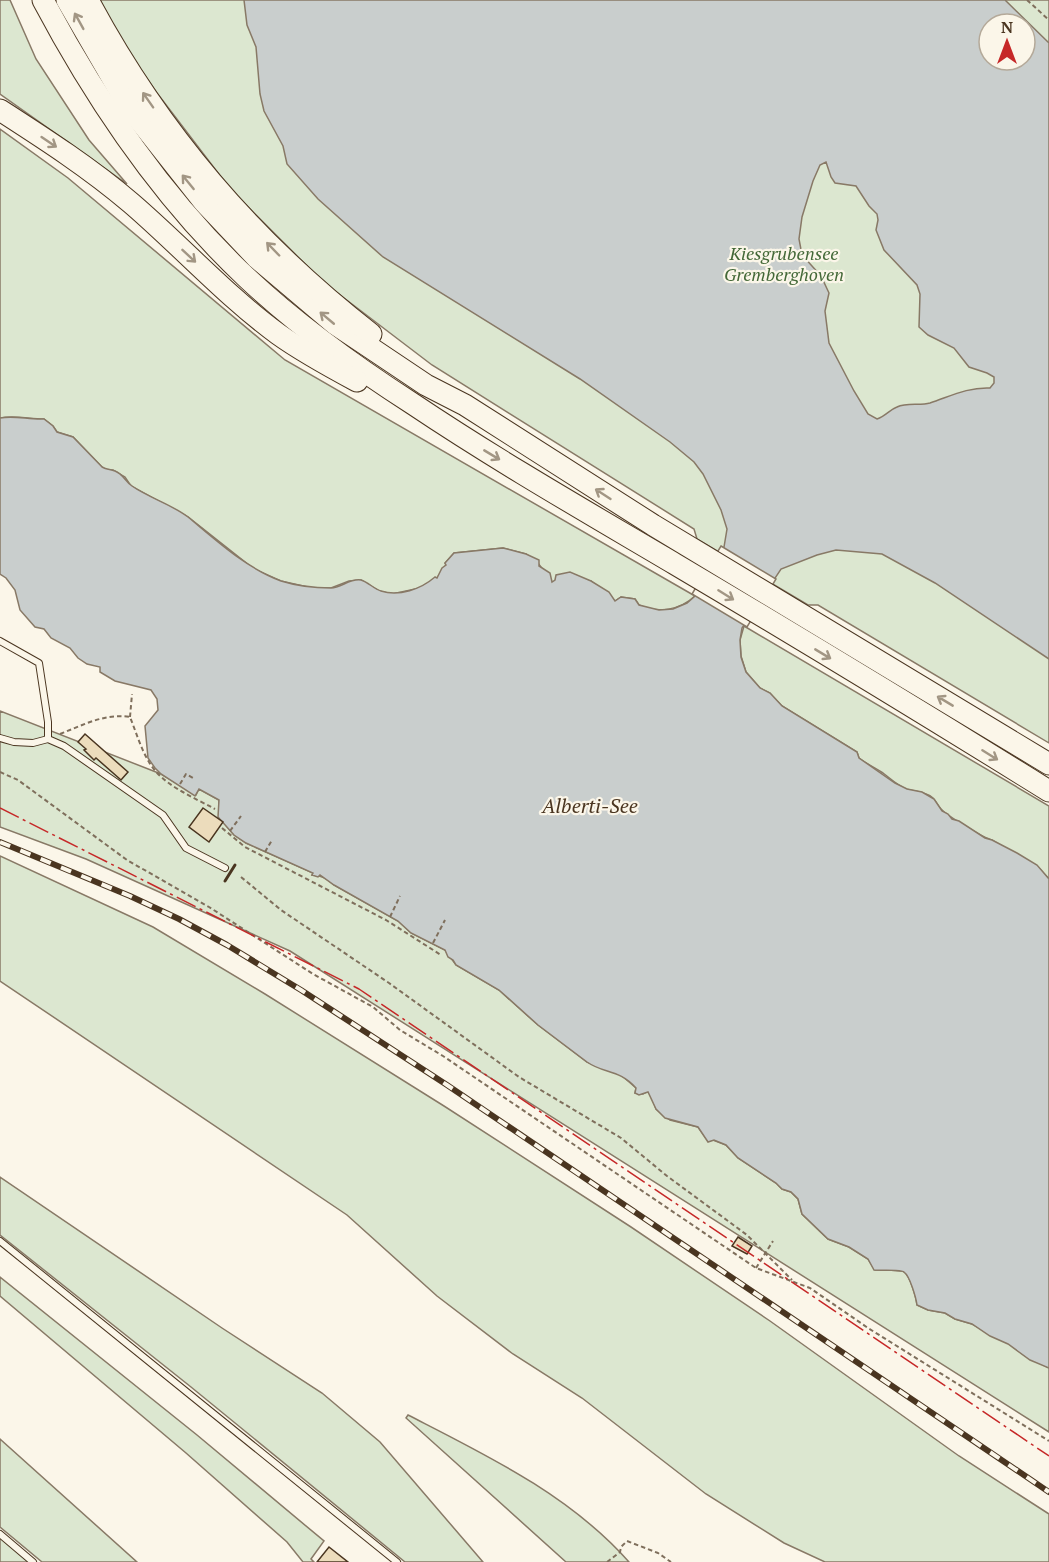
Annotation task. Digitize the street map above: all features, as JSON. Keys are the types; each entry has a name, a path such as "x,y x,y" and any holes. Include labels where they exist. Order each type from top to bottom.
{"highway":[{"path":"43,0 113,122 192,221 247,278 323,344 442,425 1049,791"},
{"path":"67,0 129,107 204,202 257,258 334,324 426,385 465,405 691,549 1049,764"},
{"path":"88,0 132,76 157,112 219,192 258,234 283,260 330,300 465,405"},
{"path":"0,110 108,184 154,223 239,302 278,334 314,359 442,425"}],"lane":[{"path":"0,642 39,663 48,722 48,739"},
{"path":"0,738 14,742 33,743 48,739 64,746 163,814 186,848 225,868"},
{"path":"0,1241 397,1562"},
{"path":"0,1534 33,1562"}],"path":[{"path":"1027,0 1049,20"},
{"path":"132,694 130,717 149,762 158,774 178,789 215,809"},
{"path":"48,739 94,720 117,715 130,717"},
{"path":"0,772 18,780 128,860 313,974 373,1007 400,1030 443,1056 756,1268 810,1288 868,1328 1049,1441"},
{"path":"180,784 186,774 194,778"},
{"path":"230,831 241,816"},
{"path":"222,828 245,846 386,920 441,955"},
{"path":"265,852 272,840"},
{"path":"241,877 282,910 389,983 519,1077 621,1138 667,1176 747,1235 795,1282"},
{"path":"390,917 400,896"},
{"path":"433,943 445,920"},
{"path":"756,1268 773,1241"},
{"path":"607,1562 620,1552 621,1547 627,1541 658,1552 671,1562"}],"green space":[{"path":"0,0 10,0 36,59 89,140 127,184 0,94"},
{"name":"Kiesgrubensee Gremberghoven","path":"100,0 1049,0 1049,743 818,605 808,605 697,539 694,529 432,365 323,282 231,190 122,43"},
{"path":"0,129 68,178 285,360 695,596 683,605 661,610 646,608 639,605 635,599 621,597 615,601 591,581 552,582 538,563 526,554 503,548 454,553 445,563 446,565 437,578 420,588 392,594 379,591 361,580 349,581 331,588 312,588 281,581 254,569 188,517 131,486 125,477 113,470 106,470 73,437 57,432 44,419 0,418"},
{"path":"744,626 1049,806 1049,879 1040,869 950,817 930,796 900,786 859,758 857,752 782,706 770,693 760,688 746,672 741,656 740,640"},
{"path":"0,711 161,774 196,795 199,789 219,800 219,817 234,835 246,843 313,873 312,875 324,878 398,921 411,933 445,950 456,965 499,990 538,1025 587,1062 621,1075 636,1088 635,1093 643,1094 648,1091 656,1109 670,1120 698,1127 708,1141 713,1140 726,1145 738,1158 782,1189 791,1192 798,1199 802,1214 828,1239 849,1247 868,1259 875,1270 904,1272 914,1292 917,1305 972,1324 1049,1368 1049,1432 290,951 86,859 0,827"},
{"path":"0,856 153,927 444,1106 631,1227 770,1321 959,1456 1049,1514 1049,1562 825,1562 784,1543 706,1494 582,1398 513,1354 437,1296 347,1215 0,981"},
{"path":"0,1177 322,1393 380,1442 483,1562 405,1562 0,1235"},
{"path":"0,1277 197,1435 324,1541 311,1559 314,1562 303,1562 287,1542 186,1453 0,1296"},
{"path":"408,1415 526,1478 581,1516 629,1562 566,1562 406,1418"},
{"path":"0,1439 137,1562 42,1562 0,1527"},
{"path":"0,1537 30,1562 0,1562"}],"water":[{"name":"Alberti-See","path":"244,0 1005,0 1017,12 977,12 977,72 1037,72 1037,31 1049,43 1049,659 935,583 882,554 836,550 781,569 742,628 740,640 741,657 746,672 760,688 770,693 782,706 857,752 859,758 895,783 907,789 922,792 934,799 942,811 952,819 1037,865 1049,879 1049,1368 1030,1360 1008,1344 972,1324 917,1305 910,1282 904,1272 874,1270 868,1259 849,1247 828,1239 802,1214 798,1199 791,1192 782,1189 738,1158 726,1145 714,1140 708,1142 698,1127 665,1118 656,1109 648,1092 639,1095 635,1093 636,1088 624,1078 587,1062 538,1025 499,990 456,965 445,950 411,933 398,921 320,875 318,877 312,875 313,873 246,843 234,835 218,817 219,800 199,789 195,796 161,774 148,758 145,726 158,710 157,699 151,690 115,681 100,672 100,667 87,664 70,648 51,638 44,629 35,627 20,610 15,590 0,574 0,418 6,417 44,419 57,432 73,437 102,467 118,472 139,490 181,512 256,569 281,581 300,585 331,588 353,580 361,580 381,591 402,592 417,588 437,578 446,565 445,563 454,553 503,548 539,560 539,566 550,573 552,582 556,575 570,572 609,592 615,601 621,597 635,599 639,605 659,610 673,609 687,603 695,596 724,547 727,529 721,510 703,474 694,462 670,442 580,379 383,257 318,199 287,164 283,146 264,111 260,94 256,47 247,25","holes":["826,162 835,183 856,186 877,214 876,230 884,250 917,285 920,294 919,327 928,335 954,348 969,367 994,377 994,383 990,388 967,390 926,404 901,406 877,419 868,414 829,343 825,311 829,293 821,276 802,255 799,239 802,217 820,165"]}],"pier":[{"path":"721,546 776,579 747,627 692,594"}],"building":[{"path":"85,734 128,772 121,780 84,750 86,749 78,742"},
{"path":"203,808 223,822 209,842 189,827"},
{"path":"738,1237 752,1246 747,1254 732,1246"},
{"path":"329,1547 348,1562 317,1562"}],"railway":[{"path":"0,842 179,919 301,990 447,1085 1049,1492"}],"wall":[{"path":"225,881 235,865"}],"power":[{"path":"0,808 359,989 1049,1456"}]}
